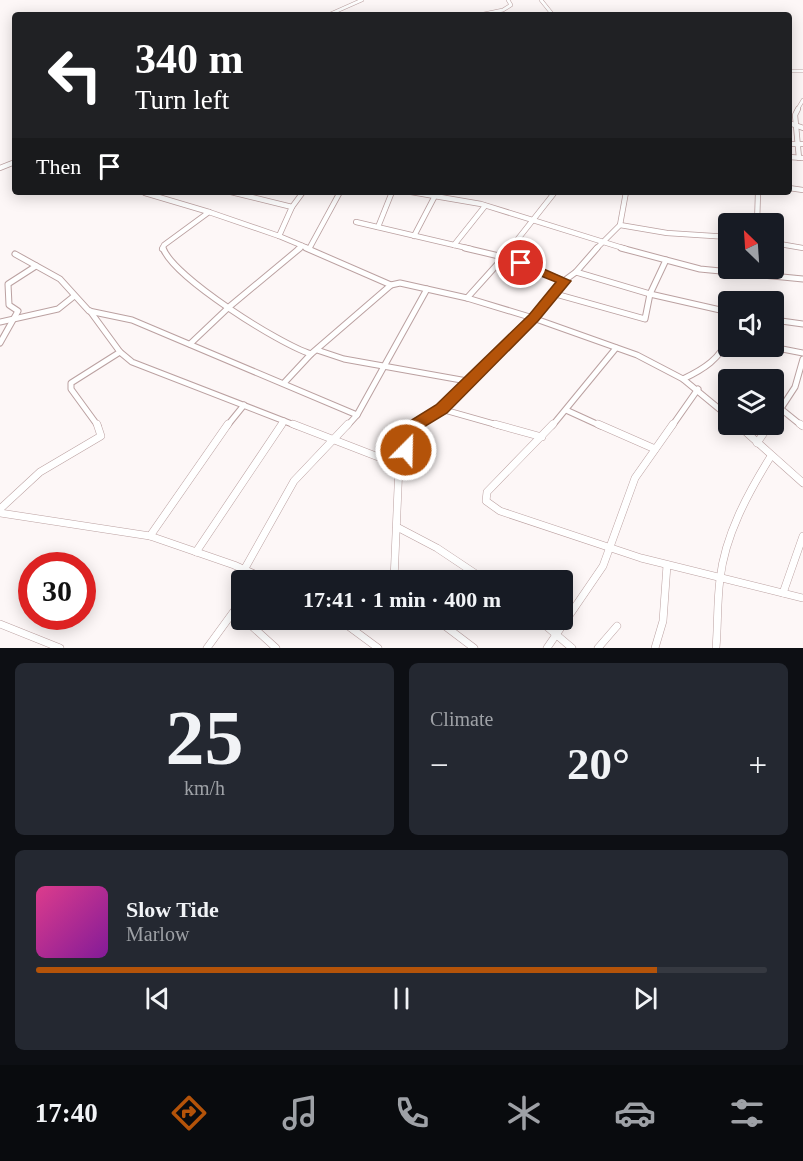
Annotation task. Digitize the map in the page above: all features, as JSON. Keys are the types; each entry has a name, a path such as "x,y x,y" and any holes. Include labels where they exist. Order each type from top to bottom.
{"street":[{"path":"335,12 362,0"},
{"path":"493,12 503,10 511,4 508,0"},
{"path":"541,0 551,12"},
{"path":"801,158 792,124 803,100"},
{"path":"792,124 803,128"},
{"path":"792,144 803,144"},
{"path":"149,195 209,212 279,236 391,285"},
{"path":"243,195 292,207"},
{"path":"279,236 292,207 301,195"},
{"path":"309,249 337,195"},
{"path":"378,227 391,195"},
{"path":"414,236 435,195"},
{"path":"444,195 536,218 666,260 718,272"},
{"path":"467,298 503,258 553,195"},
{"path":"392,570 397,527 399,465 415,425 441,409 467,381 534,318 552,293 576,272 620,225 625,195"},
{"path":"758,195 758,213"},
{"path":"454,245 485,206"},
{"path":"209,212 162,249 181,271 291,349 467,381"},
{"path":"356,222 503,258 564,281"},
{"path":"620,225 667,233 718,236"},
{"path":"784,245 803,248"},
{"path":"190,344 229,307 302,246"},
{"path":"15,254 60,279 89,311 120,352 132,362 399,465"},
{"path":"552,293 642,319 646,318 650,294 666,260"},
{"path":"0,343 17,317 18,311 9,305 8,284 36,266"},
{"path":"576,272 650,294 718,309"},
{"path":"784,278 803,279"},
{"path":"284,383 314,352 391,285 404,283 467,298 534,318 637,355 683,379 718,407"},
{"path":"0,511 46,522 150,536 244,570 294,481 357,416 427,289"},
{"path":"0,322 58,309 74,297"},
{"path":"89,311 120,316 284,383 357,416"},
{"path":"784,321 803,324"},
{"path":"616,348 542,437 487,492 486,501 500,511 608,549 803,598"},
{"path":"784,349 803,353"},
{"path":"0,511 40,472 101,436 101,429 71,389 71,383 120,352"},
{"path":"683,379 719,357"},
{"path":"784,404 795,387 803,359"},
{"path":"547,648 603,566 635,478 698,389"},
{"path":"150,536 220,434 244,405"},
{"path":"441,409 542,437"},
{"path":"566,410 655,449"},
{"path":"784,411 803,426"},
{"path":"196,552 284,421"},
{"path":"749,435 803,483"},
{"path":"757,443 762,435"},
{"path":"716,648 720,578 739,518 756,478 771,456"},
{"path":"397,527 437,548 470,570"},
{"path":"783,593 803,536"},
{"path":"655,648 663,621 667,565"},
{"path":"207,648 231,615"},
{"path":"0,624 60,648"},
{"path":"598,648 617,626"},
{"path":"256,630 276,648"},
{"path":"354,630 378,648"},
{"path":"450,630 474,648"},
{"path":"553,630 572,648"}],"route":[{"path":"406,450 415,425 431,413 441,409 467,381 534,318 564,281 521,263"}]}
